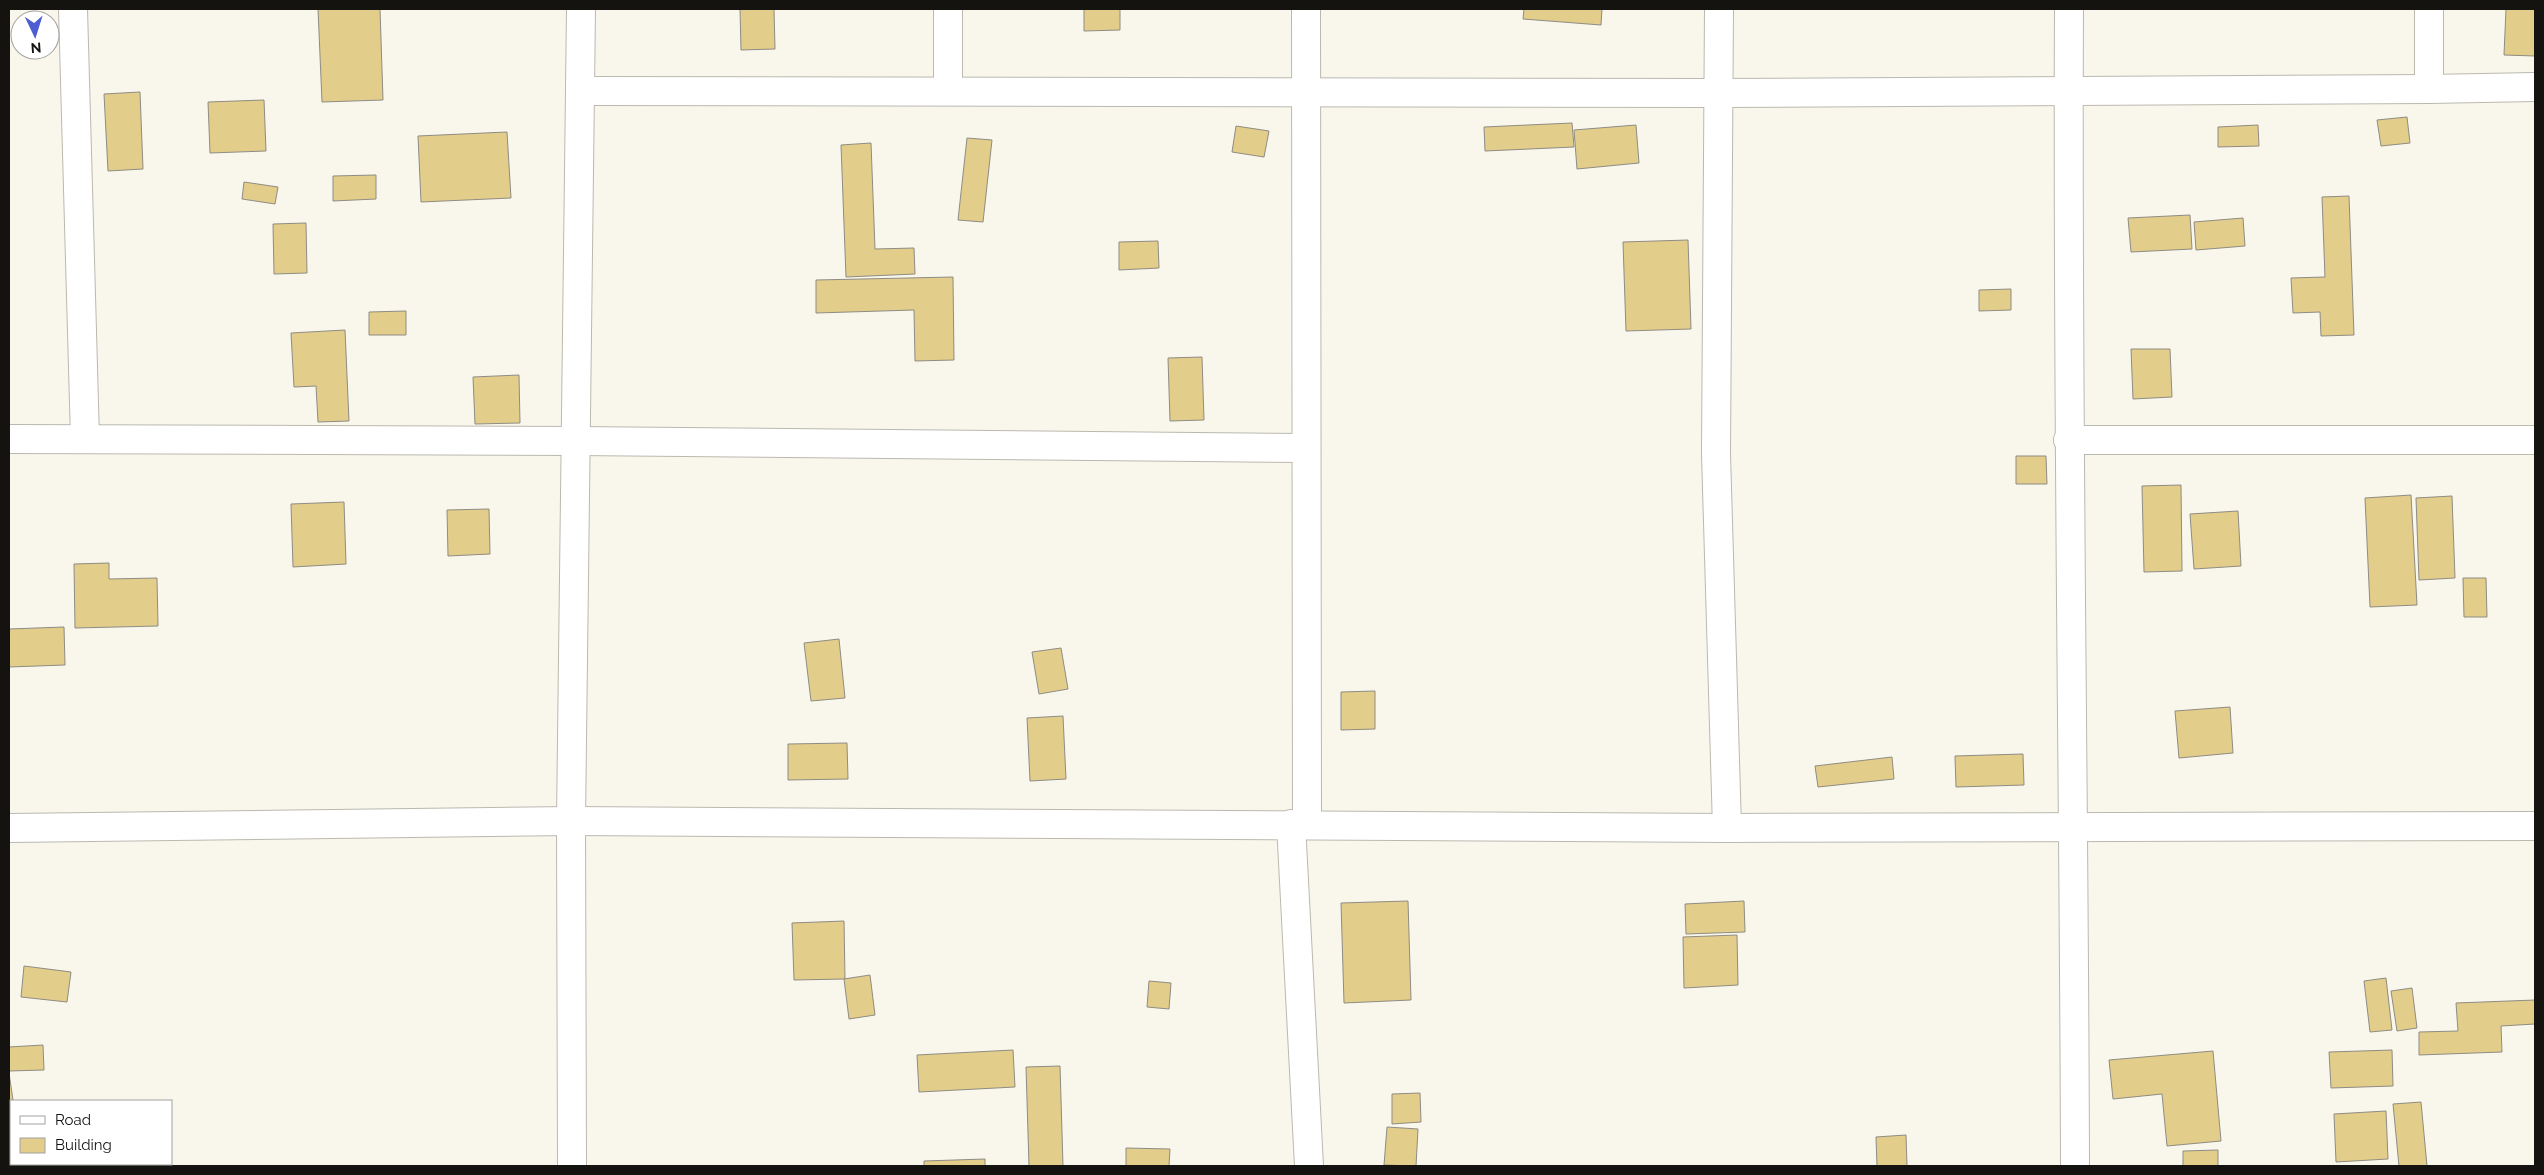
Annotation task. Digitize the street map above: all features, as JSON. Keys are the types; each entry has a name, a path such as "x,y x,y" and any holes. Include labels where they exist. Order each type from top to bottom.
{"street":[{"path":"73,9 85,439"},
{"path":"572,1166 571,820 581,9"},
{"path":"948,9 948,91"},
{"path":"1306,9 1304,448 1299,824 1309,1166"},
{"path":"1718,9 1716,454 1727,828"},
{"path":"2069,9 2068,440 2074,828 2075,1166"},
{"path":"2429,9 2429,89"},
{"path":"580,91 1718,92 2535,87"},
{"path":"9,439 576,441 1304,448"},
{"path":"2068,440 2535,440"},
{"path":"9,828 571,820 1727,828 2535,826"}],"building":[{"path":"318,9 380,9 383,100 322,102"},
{"path":"740,9 774,9 775,49 741,50"},
{"path":"1084,9 1120,9 1120,30 1084,31"},
{"path":"1524,9 1602,9 1601,25 1523,19"},
{"path":"2506,9 2535,9 2535,56 2504,55"},
{"path":"140,92 143,169 108,171 104,94"},
{"path":"264,100 266,151 210,153 208,102"},
{"path":"2407,117 2410,143 2381,146 2377,120"},
{"path":"1572,123 1574,147 1485,151 1484,127"},
{"path":"1636,125 1639,163 1577,169 1574,130"},
{"path":"2258,125 2259,146 2218,147 2218,127"},
{"path":"1236,126 1269,131 1264,157 1232,152"},
{"path":"507,132 511,198 421,202 418,136"},
{"path":"967,138 992,140 983,222 958,220"},
{"path":"871,143 875,249 914,248 915,274 846,277 841,145"},
{"path":"376,175 376,199 333,201 333,176"},
{"path":"244,182 278,187 275,204 242,199"},
{"path":"2349,196 2354,335 2321,336 2320,312 2293,313 2291,278 2325,277 2322,197"},
{"path":"2190,215 2192,249 2131,252 2128,218"},
{"path":"2243,218 2245,246 2196,250 2194,222"},
{"path":"306,223 307,273 274,274 273,224"},
{"path":"1688,240 1691,329 1626,331 1623,242"},
{"path":"1158,241 1159,268 1119,270 1119,242"},
{"path":"953,277 954,360 915,361 914,310 816,313 816,280"},
{"path":"2011,289 2011,310 1979,311 1979,290"},
{"path":"406,311 406,335 369,335 369,312"},
{"path":"345,330 349,421 318,422 316,386 294,387 291,333"},
{"path":"2131,349 2170,349 2172,397 2133,399"},
{"path":"1202,357 1204,420 1170,421 1168,358"},
{"path":"519,375 520,423 475,424 473,377"},
{"path":"2016,456 2046,456 2047,484 2016,484"},
{"path":"2181,485 2182,571 2144,572 2142,486"},
{"path":"2411,495 2417,605 2370,607 2365,498"},
{"path":"2452,496 2455,578 2419,580 2416,498"},
{"path":"344,502 346,564 293,567 291,504"},
{"path":"489,509 490,554 448,556 447,510"},
{"path":"2238,511 2241,566 2194,569 2190,514"},
{"path":"109,563 109,579 157,578 158,626 75,628 74,564"},
{"path":"2463,578 2486,578 2487,617 2464,617"},
{"path":"64,627 65,665 9,667 9,629"},
{"path":"839,639 845,698 811,701 804,643"},
{"path":"1061,648 1068,689 1039,694 1032,652"},
{"path":"1375,691 1375,729 1341,730 1341,692"},
{"path":"2230,707 2233,753 2179,758 2175,711"},
{"path":"1063,716 1066,779 1030,781 1027,718"},
{"path":"847,743 848,779 788,780 788,744"},
{"path":"2023,754 2024,785 1956,787 1955,756"},
{"path":"1892,757 1894,779 1818,787 1815,766"},
{"path":"1408,901 1411,1000 1344,1003 1341,903"},
{"path":"1744,901 1745,932 1686,934 1685,904"},
{"path":"844,921 845,979 794,980 792,923"},
{"path":"1737,935 1738,985 1684,988 1683,937"},
{"path":"24,966 71,972 67,1002 21,997"},
{"path":"870,975 875,1015 849,1019 844,979"},
{"path":"2386,978 2392,1030 2370,1032 2364,981"},
{"path":"1149,981 1171,983 1169,1009 1147,1007"},
{"path":"2412,988 2417,1028 2397,1031 2391,991"},
{"path":"2535,1000 2535,1024 2501,1026 2502,1052 2419,1055 2419,1032 2458,1031 2456,1003"},
{"path":"43,1045 44,1070 9,1071 9,1047"},
{"path":"1013,1050 1015,1087 919,1092 917,1055"},
{"path":"2392,1050 2393,1086 2331,1088 2329,1052"},
{"path":"2213,1051 2221,1141 2167,1146 2162,1094 2113,1099 2109,1060"},
{"path":"1060,1066 1063,1166 1029,1166 1026,1067"},
{"path":"9,1073 13,1100 9,1101"},
{"path":"1420,1093 1421,1122 1392,1124 1392,1094"},
{"path":"2421,1102 2427,1166 2399,1166 2393,1104"},
{"path":"2386,1111 2388,1159 2336,1162 2334,1114"},
{"path":"1387,1127 1418,1129 1416,1166 1384,1165"},
{"path":"1906,1135 1907,1166 1877,1166 1876,1137"},
{"path":"10,1138 10,1165 29,1166 9,1166"},
{"path":"1126,1148 1170,1149 1169,1166 1126,1166"},
{"path":"2218,1150 2218,1166 2183,1166 2183,1151"},
{"path":"985,1159 985,1166 924,1166 924,1161"}]}
